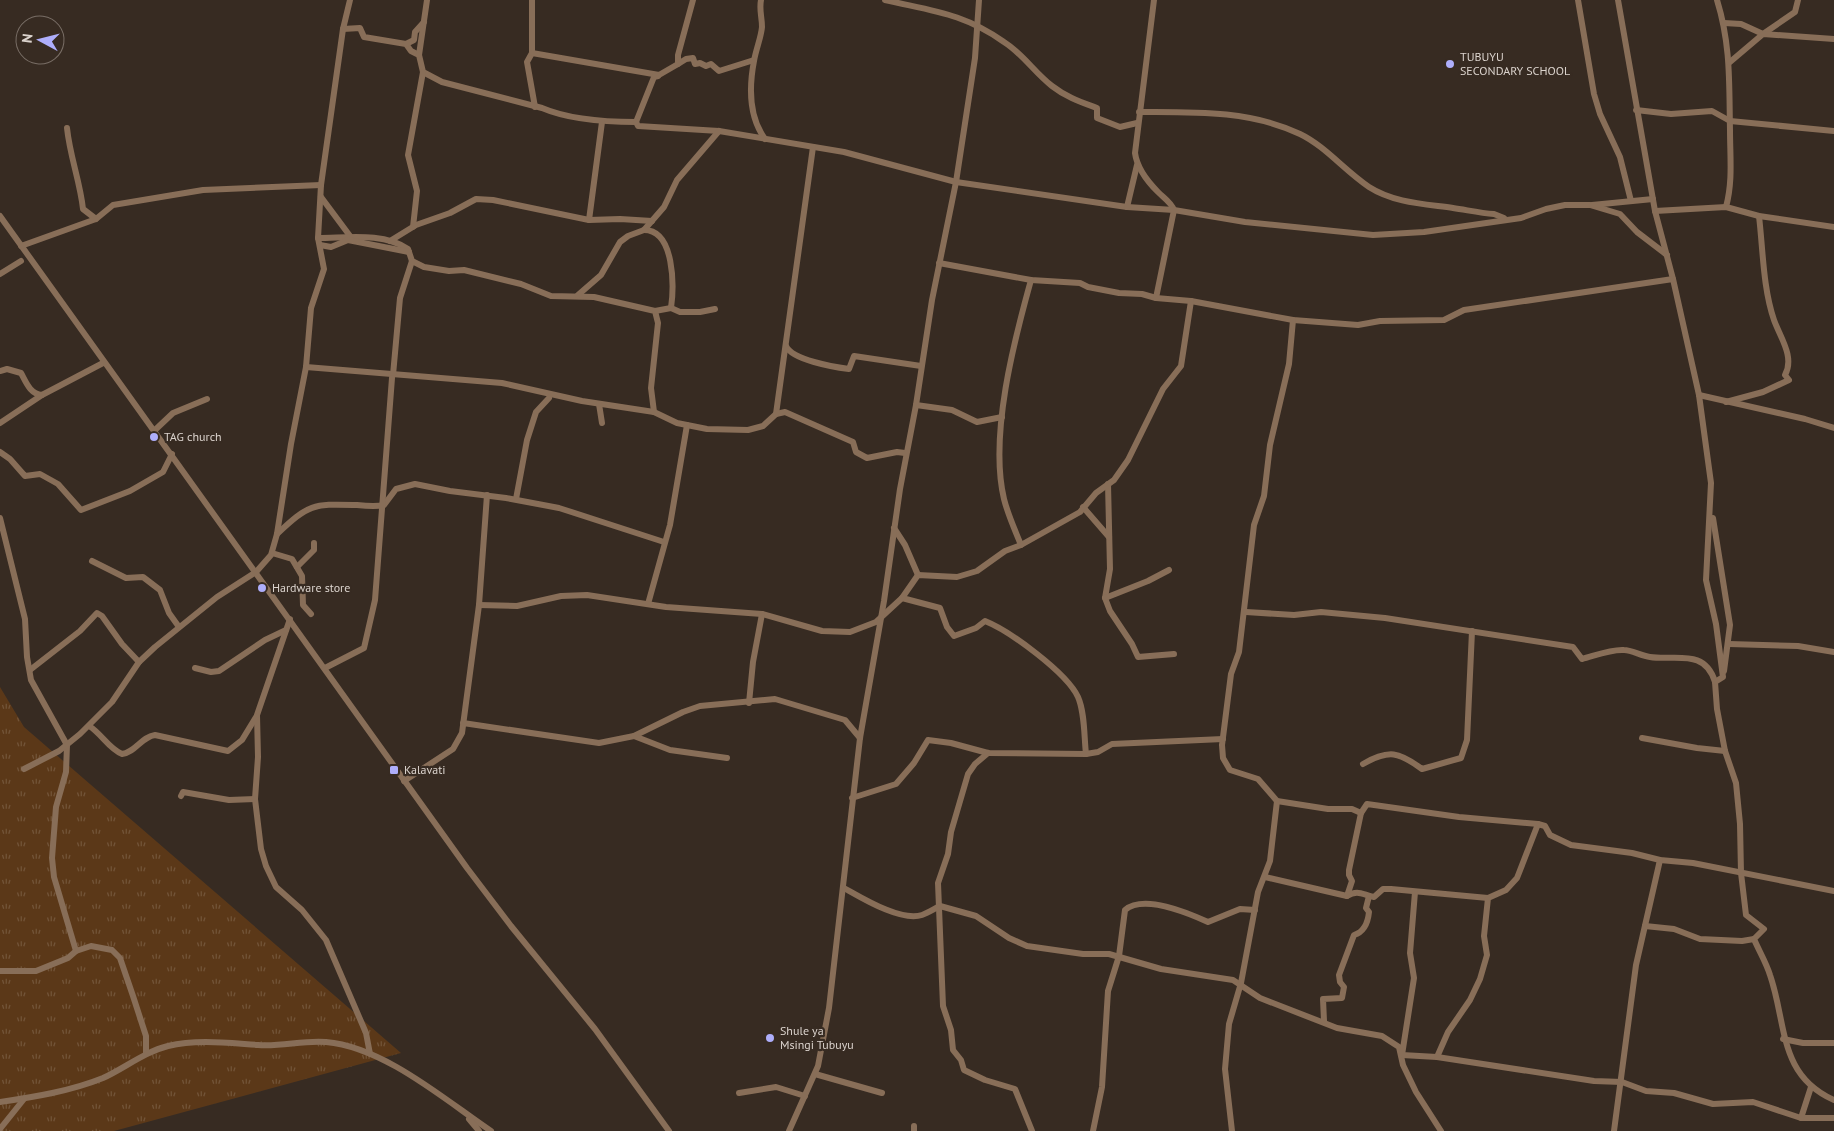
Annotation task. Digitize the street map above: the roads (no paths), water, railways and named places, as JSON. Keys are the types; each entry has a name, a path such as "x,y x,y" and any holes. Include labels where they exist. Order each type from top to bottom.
{"street":[{"path":"24,768 66,745 89,726 112,702 139,662 217,597 256,572 272,553 277,534 288,460 306,367 311,308 324,269 319,242 321,185 343,29 350,0"},
{"path":"413,227 417,191 408,156 423,72 419,55 427,0"},
{"path":"532,0 532,53 527,62 535,107"},
{"path":"678,64 678,54 693,0"},
{"path":"761,0 759,11 762,25 754,60 751,98 753,114 765,139"},
{"path":"886,0 949,13 977,25 1012,47 1050,85 1064,95 1097,108 1097,118 1120,126 1137,123"},
{"path":"789,1131 815,1074 829,1008 860,738 881,618 905,453 916,405 938,263 956,182 975,58 979,0"},
{"path":"1127,206 1137,166 1135,154 1137,123 1154,0"},
{"path":"1578,0 1594,94 1600,114 1620,157 1631,201"},
{"path":"1618,0 1654,211 1673,279 1699,395 1711,506 1730,625 1729,644 1723,677 1715,682"},
{"path":"1717,0 1724,23 1730,62 1732,186 1726,207"},
{"path":"1730,62 1795,12 1798,0"},
{"path":"343,29 360,28 364,37 406,44 414,40 415,32 425,21"},
{"path":"1724,23 1740,24 1764,34 1834,39"},
{"path":"406,44 411,51 419,55"},
{"path":"532,53 659,75"},
{"path":"636,122 654,77 686,59 694,58 695,64 700,63 706,66 711,64 719,71 754,60"},
{"path":"423,72 442,82 555,114 602,122 636,122 638,126 719,131 865,157 956,182 1127,206 1174,210 1245,222 1387,236 1506,218 1521,218 1546,209 1565,205 1590,205 1653,199"},
{"path":"1636,110 1671,114 1712,111 1730,121 1834,131"},
{"path":"1139,112 1236,116 1281,127 1311,140 1348,171 1382,194 1407,202 1494,214 1506,218"},
{"path":"589,220 602,122"},
{"path":"67,128 83,209 96,219"},
{"path":"578,295 605,270 620,242 628,236 644,230 652,222 664,207 676,180 719,131"},
{"path":"776,414 813,147"},
{"path":"1137,166 1156,190 1171,204 1174,210 1156,298"},
{"path":"20,246 96,219 113,206 203,190 321,185"},
{"path":"321,197 350,236"},
{"path":"390,241 413,227 457,210 476,199 493,200 589,220 620,218 652,222"},
{"path":"1590,205 1620,214 1637,232 1667,255"},
{"path":"1654,211 1726,207 1759,216 1834,227"},
{"path":"0,216 103,363 172,454 404,781 511,926 595,1029 669,1131"},
{"path":"1726,402 1763,392 1789,380 1786,375 1788,367 1787,350 1776,328 1769,304 1759,216"},
{"path":"644,230 656,233 666,247 673,283 670,308"},
{"path":"319,242 350,236 390,241 403,245 409,252 412,261 400,298 381,506 375,600 368,638 364,648 325,668"},
{"path":"319,242 331,247 348,240 409,252"},
{"path":"0,274 21,261"},
{"path":"412,261 424,267 449,271 464,270 521,284 551,296 578,295 607,299 655,311 670,308 680,312 700,312 715,309"},
{"path":"938,263 1031,280 1080,283 1088,287 1119,293 1142,294 1156,298 1191,301 1293,320 1358,325 1380,321 1444,320 1464,310 1673,279"},
{"path":"1021,545 1004,498 1000,467 1002,417 1019,321 1031,280"},
{"path":"918,575 947,578 965,575 985,567 1005,551 1021,545 1080,512 1122,470 1157,399 1181,366 1191,301"},
{"path":"654,412 650,395 658,323 655,311"},
{"path":"1293,320 1289,364 1270,445 1264,496 1254,525 1246,612 1239,652 1231,674 1223,739 1223,758 1230,770 1258,779 1277,801 1328,809 1352,809 1361,813"},
{"path":"786,345 790,352 795,355 824,366 849,369 854,356 921,366"},
{"path":"0,423 42,395 103,363"},
{"path":"306,367 392,377 483,381 599,404 654,412 687,425 748,430 763,426 776,414 789,413 853,442 856,452 867,458 897,452 905,453"},
{"path":"0,371 7,369 20,373 30,389 38,395 42,395"},
{"path":"1699,395 1804,419 1834,428"},
{"path":"516,499 527,440 536,412 549,398"},
{"path":"154,430 173,413 207,399"},
{"path":"599,404 602,423"},
{"path":"916,405 952,410 977,422 1002,417"},
{"path":"648,604 670,524 687,425"},
{"path":"0,452 10,459 25,476 40,474 62,487 81,510 130,491 163,472 172,454"},
{"path":"277,534 295,518 320,505 381,506 386,504 396,489 410,484 516,499 559,508 664,542"},
{"path":"1108,484 1110,577 1105,598 1118,625 1132,644 1138,657 1174,654"},
{"path":"404,781 453,749 460,740 479,605 487,495"},
{"path":"1711,506 1706,554 1706,580 1716,624 1723,677"},
{"path":"1083,507 1109,537"},
{"path":"0,518 25,619 30,670 35,690 58,726 66,745 66,772 56,806 52,858 54,877 76,951"},
{"path":"894,528 905,545 918,575"},
{"path":"297,567 314,550 314,543"},
{"path":"272,553 292,559 302,576 303,605 311,614"},
{"path":"92,561 126,578 143,577 160,590 169,613 179,627"},
{"path":"1105,598 1148,581 1169,570"},
{"path":"479,605 517,606 578,594 648,604 762,614 830,632 859,630 881,618 902,598 918,575"},
{"path":"902,598 940,608 947,627 954,636 969,632 986,621 1016,638 1044,661 1067,682 1078,696 1086,754"},
{"path":"1246,612 1294,615 1321,612 1385,618 1573,647 1582,659 1624,650 1640,656 1655,658 1683,656 1702,665 1713,674 1725,751 1736,783 1740,824 1741,873 1746,916 1764,930 1754,939 1742,941 1700,939 1674,929 1646,926"},
{"path":"30,670 80,631 98,613 139,662"},
{"path":"749,703 753,662 762,614"},
{"path":"89,726 98,731 114,749 122,754 132,751 146,738 155,734 228,751 242,740 257,715 290,619"},
{"path":"195,668 211,672 219,671 265,640 286,630"},
{"path":"1364,764 1385,754 1403,755 1422,769 1461,758 1467,740 1472,631"},
{"path":"1729,644 1798,646 1834,652"},
{"path":"463,723 592,743 609,742 634,736 683,712 700,706 749,703 775,699 843,719 849,723 860,738"},
{"path":"257,715 258,757 255,799 261,848 270,877 276,887 294,901 313,922 326,940 366,1033 370,1054"},
{"path":"634,736 670,750 727,758"},
{"path":"1642,738 1725,751"},
{"path":"852,798 896,784 914,763 928,740 951,743 988,753 1086,754 1098,752 1112,744 1223,739"},
{"path":"988,753 975,764 968,774 951,832 948,854 938,883 942,992 953,1050 967,1074 1014,1088 1028,1116 1032,1131"},
{"path":"181,796 183,792 235,800 255,799"},
{"path":"1232,1131 1226,1087 1229,1024 1241,983 1251,920 1258,892 1270,861 1277,801"},
{"path":"1347,896 1352,881 1349,874 1361,813 1367,804 1459,817 1538,824 1545,826 1550,836 1571,845 1632,853 1660,860 1693,863 1834,891"},
{"path":"1265,877 1347,896 1352,893 1365,892 1369,896 1374,896 1383,889 1387,889 1488,898 1506,890 1517,878 1538,824"},
{"path":"1614,1131 1622,1082 1632,993 1660,860"},
{"path":"844,888 875,906 908,915 921,915 940,906 978,917 1009,938 1028,946 1083,954 1119,956 1161,969 1228,978 1241,983 1260,998 1344,1030 1382,1036 1396,1044 1402,1055"},
{"path":"1415,892 1410,953 1414,978 1402,1055 1403,1065 1416,1092 1441,1131"},
{"path":"1324,1021 1322,1001 1342,998 1344,987 1338,975 1353,938 1366,926 1369,912 1366,908 1369,896"},
{"path":"1437,1057 1448,1032 1470,1000 1480,979 1487,955 1484,936 1488,898"},
{"path":"1093,1131 1103,1078 1108,991 1119,956 1123,914 1129,907 1162,905 1208,922 1240,909 1255,910"},
{"path":"1754,939 1770,975 1783,1039 1796,1067 1811,1087 1834,1100"},
{"path":"0,971 36,971 68,958 76,951 91,946 106,948 118,954 146,1036 146,1054"},
{"path":"1783,1039 1804,1043 1834,1043"},
{"path":"0,1102 24,1099 74,1087 104,1077 146,1054 166,1046 184,1043 229,1042 281,1045 311,1041 338,1043 370,1054 440,1094 491,1131"},
{"path":"1402,1055 1437,1057 1566,1078 1622,1082 1646,1091 1674,1093 1713,1104 1753,1102 1801,1118 1834,1118"},
{"path":"815,1074 882,1093"},
{"path":"739,1093 776,1087 805,1096"},
{"path":"1801,1118 1811,1087"},
{"path":"0,1129 24,1099"},
{"path":"460,1110 479,1131"}],"place":[{"name":"TUBUYU SECONDARY SCHOOL","path":"1450,64"},
{"name":"TAG church","path":"154,437"},
{"name":"Hardware store","path":"262,588"},
{"name":"Kalavati","path":"394,770"},
{"name":"Shule ya Msingi Tubuyu","path":"770,1038"}]}
